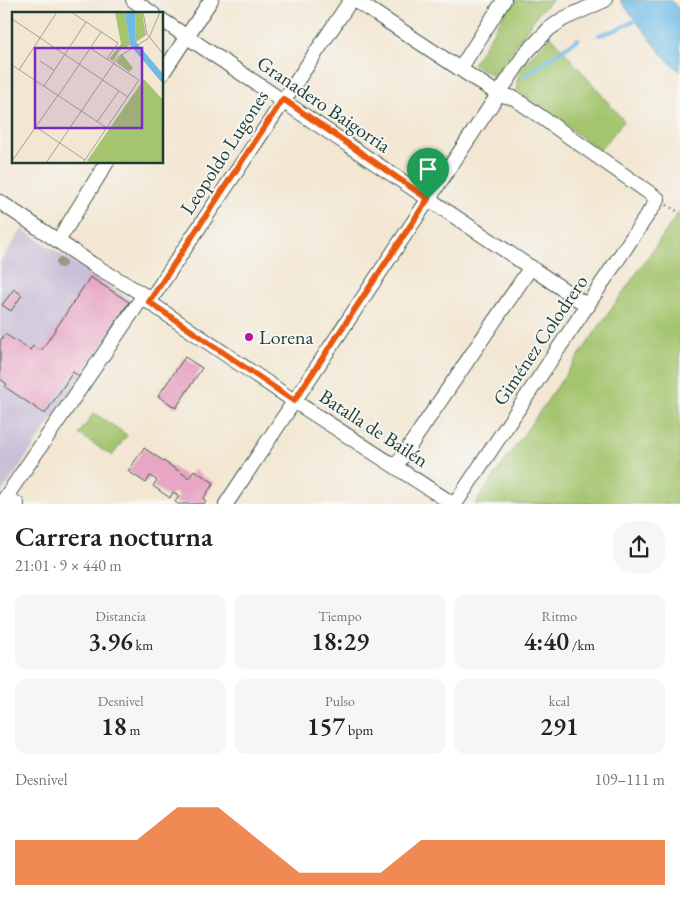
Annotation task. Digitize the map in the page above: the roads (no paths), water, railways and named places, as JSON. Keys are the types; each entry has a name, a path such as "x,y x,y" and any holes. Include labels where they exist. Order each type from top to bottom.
{"street":[{"path":"133,0 151,12"},
{"path":"164,71 211,0"},
{"name":"Leopoldo Lugones","path":"8,502 351,0"},
{"path":"355,0 498,94"},
{"path":"460,69 504,0"},
{"path":"226,504 525,54 549,29 563,19 604,0"},
{"name":"Granadero Baigorria","path":"164,21 283,99 588,306"},
{"name":"Giménez Colodrero","path":"454,504 588,306 658,198 514,98 498,94"},
{"path":"58,241 106,164"},
{"name":"Batalla de Bailén","path":"0,202 147,299 294,401 454,504"},
{"path":"396,466 531,267"}],"water":[{"path":"620,0 671,0 680,11 680,71 665,58"}],"waterway":[{"path":"599,35 616,30 640,18"},
{"path":"526,75 578,39"}],"place":[{"name":"Lorena","path":"249,337"}]}
